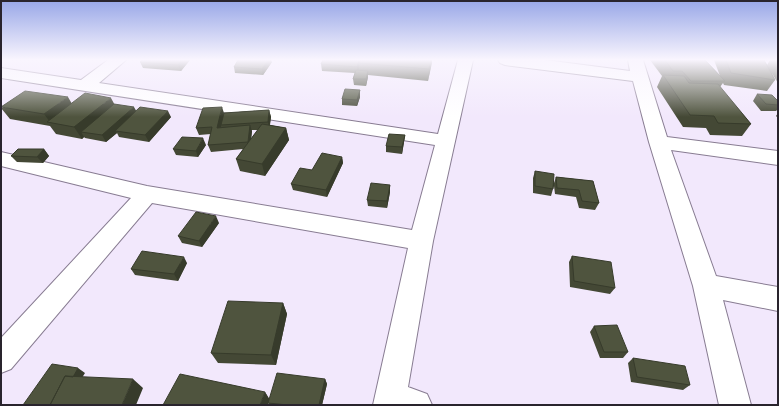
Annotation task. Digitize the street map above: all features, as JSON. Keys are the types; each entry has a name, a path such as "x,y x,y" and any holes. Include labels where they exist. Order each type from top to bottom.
{"street":[{"path":"39,79 446,141"},
{"path":"84,86 94,79"},
{"path":"398,403 421,241 461,79"},
{"path":"640,79 706,286 735,405"},
{"path":"659,142 778,158"},
{"path":"1,158 147,194 421,241"},
{"path":"1,360 147,194"},
{"path":"706,286 778,299"}],"building":[{"path":"666,79 686,79 689,83 718,84 751,124 718,123 714,116 690,115"},
{"path":"689,79 723,79 725,81 691,81"},
{"path":"345,89 360,90 357,100 342,99"},
{"path":"25,91 68,97 44,114 1,107"},
{"path":"85,93 111,98 74,127 47,122"},
{"path":"757,94 772,95 778,101 778,105 766,104"},
{"path":"114,104 134,107 102,135 81,132"},
{"path":"140,107 168,111 145,135 115,131"},
{"path":"222,107 217,128 250,125 248,142 208,145 212,127 196,128 203,108"},
{"path":"269,110 268,122 221,125 224,113"},
{"path":"262,124 286,128 262,164 236,159"},
{"path":"389,134 405,135 402,147 386,146"},
{"path":"182,137 203,138 196,151 173,149"},
{"path":"18,149 44,149 37,157 11,156"},
{"path":"322,153 342,157 326,190 291,184 300,168 312,170"},
{"path":"535,171 554,174 553,189 535,186"},
{"path":"556,177 593,181 599,203 582,201 579,190 557,188"},
{"path":"371,183 390,185 387,201 367,200"},
{"path":"196,212 216,216 199,241 178,236"},
{"path":"142,251 184,257 174,274 131,269"},
{"path":"572,256 611,262 615,288 574,281"},
{"path":"228,301 283,303 271,355 211,353"},
{"path":"617,325 628,352 604,352 594,326"},
{"path":"633,358 685,366 690,385 637,377"},
{"path":"52,364 78,368 73,377 65,376 50,405 23,405"},
{"path":"277,373 325,379 319,405 288,405 268,403"},
{"path":"180,374 265,392 260,405 163,405"},
{"path":"65,376 133,379 122,405 50,405"}]}
